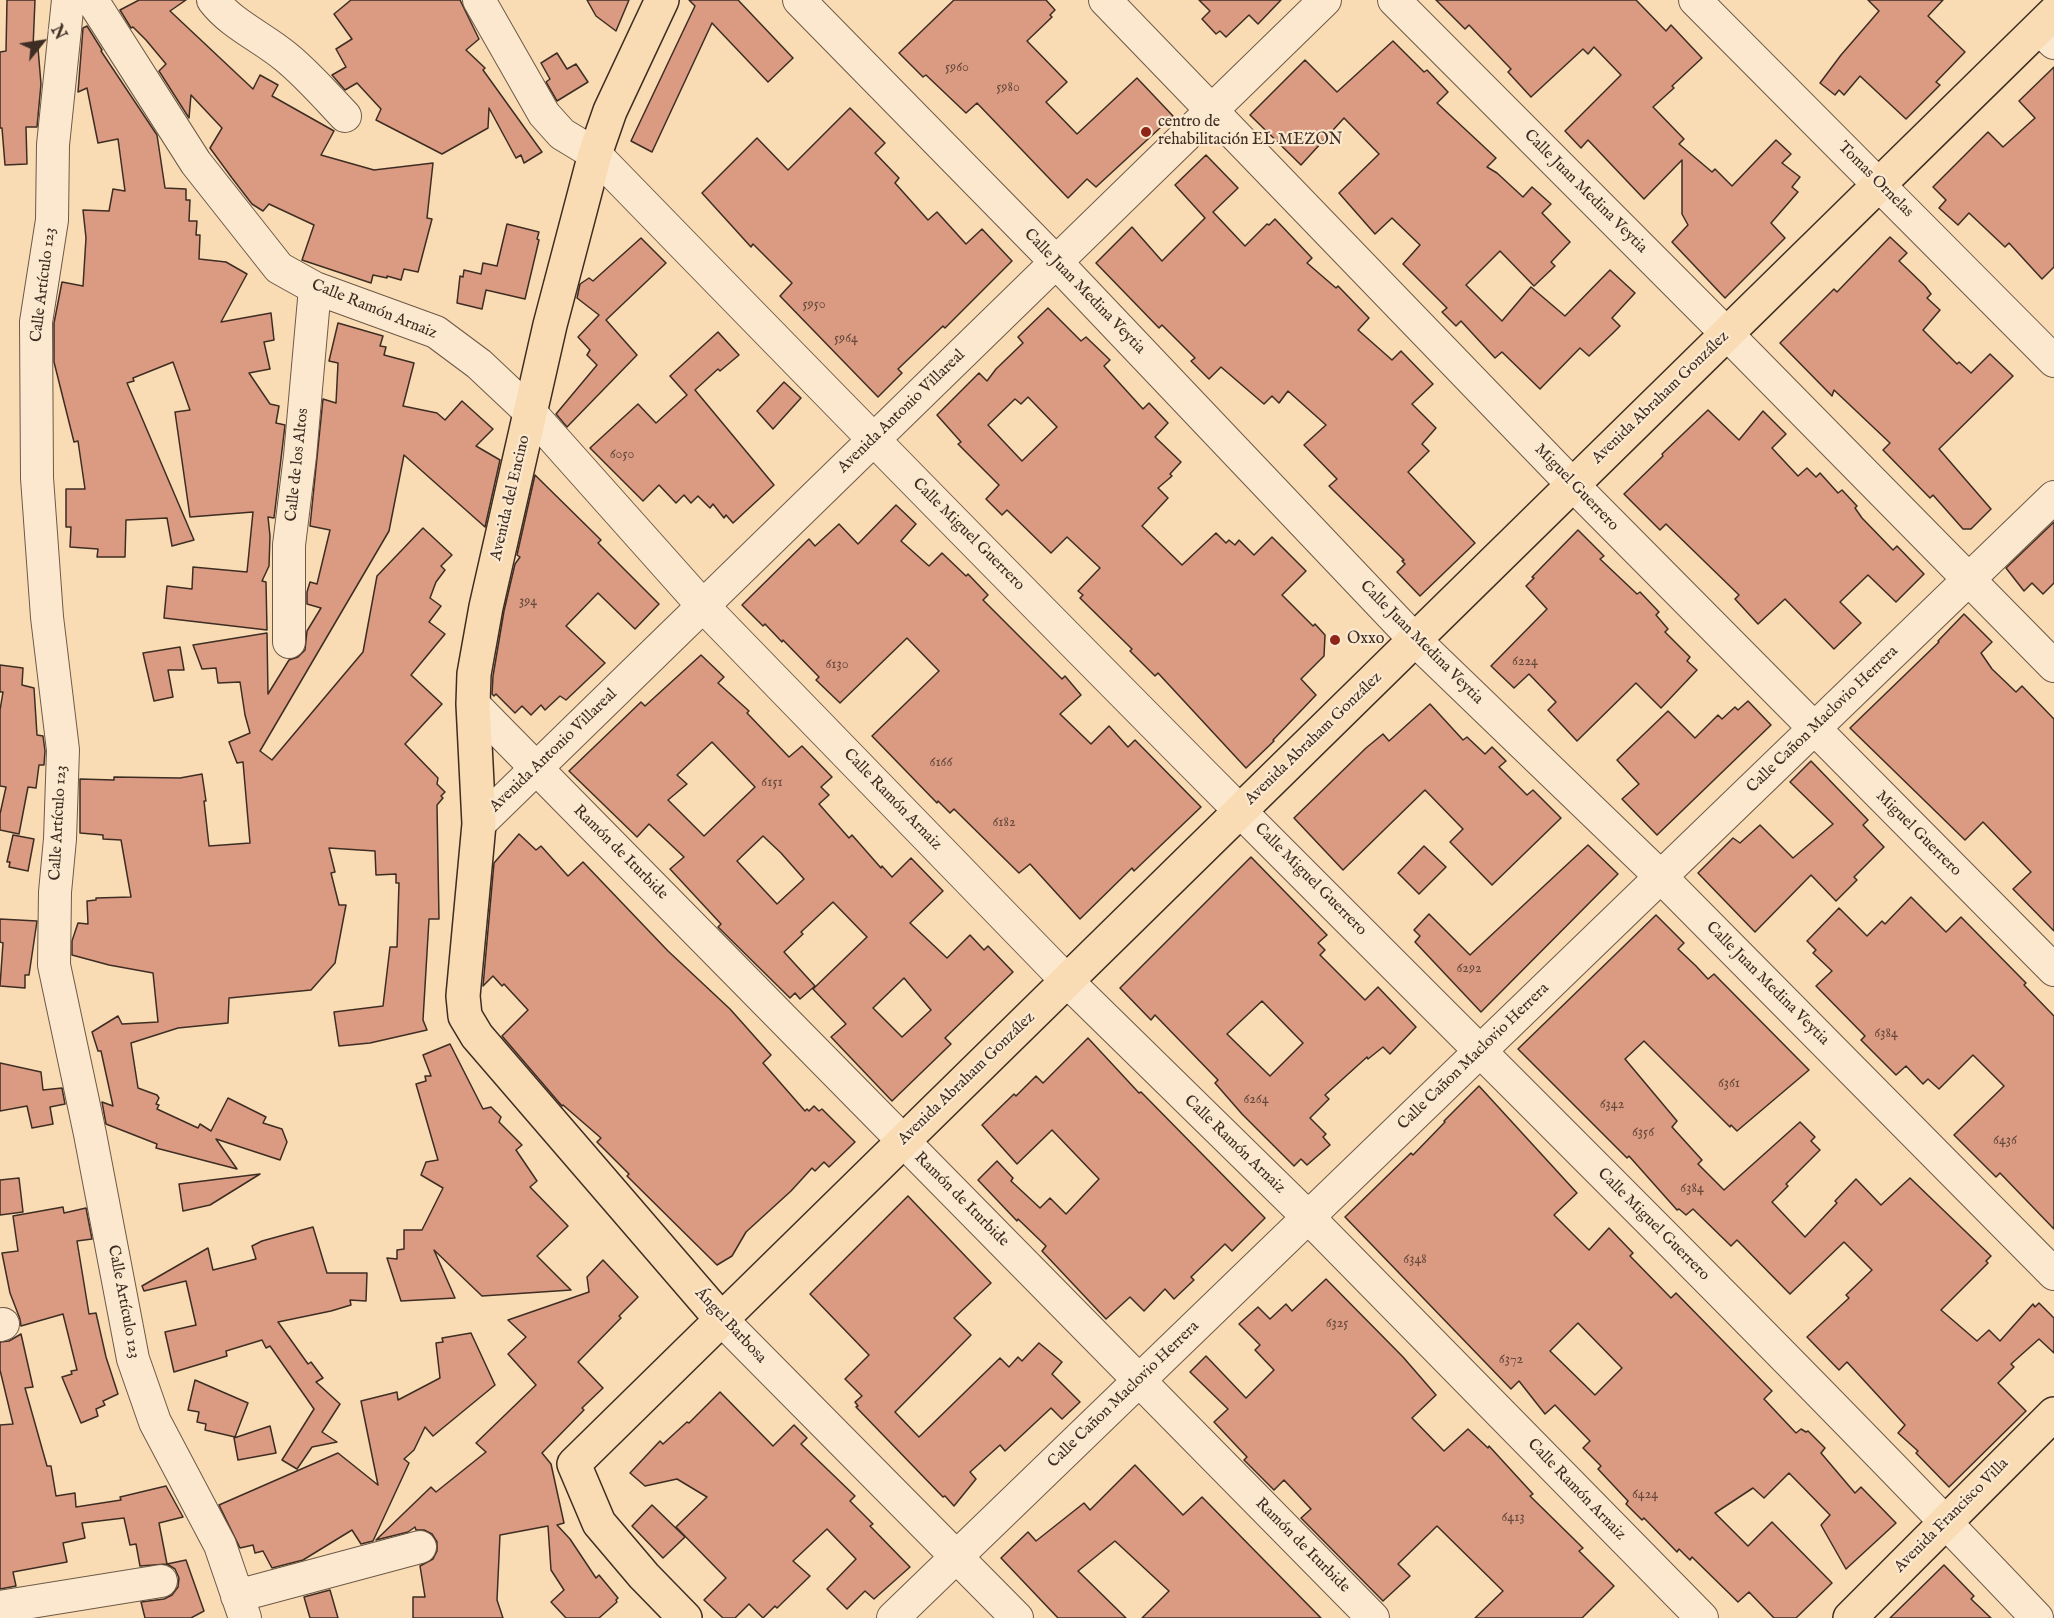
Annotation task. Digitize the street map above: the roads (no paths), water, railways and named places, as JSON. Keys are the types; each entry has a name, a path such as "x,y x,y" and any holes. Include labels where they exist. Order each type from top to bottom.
{"main road":[{"name":"Avenida del Encino","path":"465,1016 463,996 479,824 473,704 474,674 486,607 550,325 595,154 610,111 662,0"},
{"name":"Avenida Abraham González","path":"685,1618 644,1576 600,1523 574,1464 1879,184 2049,28"},
{"name":"Ángel Barbosa","path":"465,1016 477,1036 721,1319"},
{"name":"Avenida Francisco Villa","path":"1850,1618 2054,1414"}],"street":[{"name":"Calle Artículo 123","path":"68,0 53,145 52,220 36,322 37,478 47,616 63,750 60,839 55,892 54,964 90,1134 133,1359 155,1422 219,1545 241,1607"},
{"name":"Calle Ramón Arnaiz","path":"92,0 196,163 279,268 315,288 436,332 479,364 530,412 703,606 1067,981 1308,1217 1702,1618"},
{"path":"213,0 221,11 285,56 308,76 345,116"},
{"name":"Calle Miguel Guerrero","path":"479,0 544,114 562,134 595,154 1240,811 1481,1050 1947,1523 2037,1618"},
{"name":"Calle Juan Medina Veytia","path":"799,0 1056,262 1415,640 1660,877 2054,1274"},
{"name":"Miguel Guerrero","path":"1106,0 1573,485 2054,970"},
{"name":"Avenida Antonio Villareal","path":"479,824 1325,0"},
{"name":"Calle Juan Medina Veytia","path":"1394,0 2054,666"},
{"name":"Tomas Ornelas","path":"1695,0 2054,361"},
{"name":"Calle de los Altos","path":"289,642 289,545 300,456 315,288"},
{"name":"Calle Cañon Maclovio Herrera","path":"893,1618 2054,497"},
{"name":"Ramón de Iturbide","path":"473,704 1373,1618"},
{"name":"Ángel Barbosa","path":"721,1319 1017,1618"},
{"path":"241,1607 420,1547"},
{"path":"0,1607 161,1581"}],"place":[{"name":"centro de rehabilitación EL MEZON","path":"1146,132"},
{"name":"Oxxo","path":"1335,640"}]}
